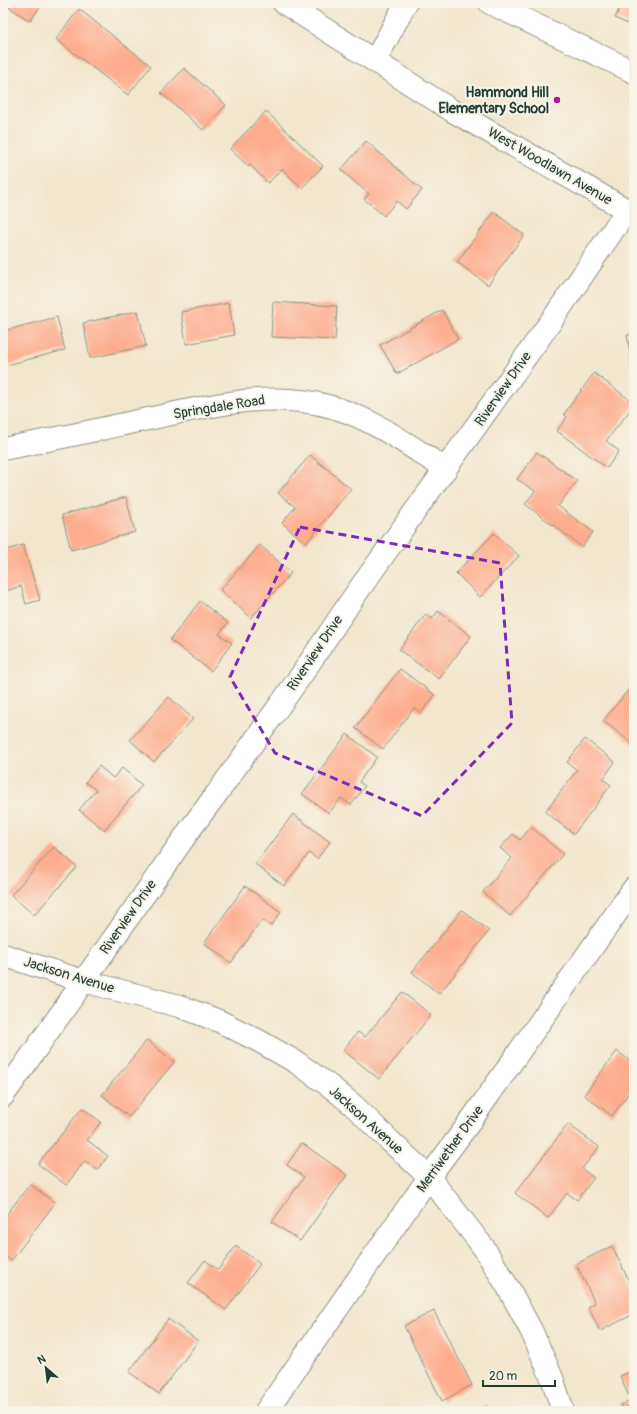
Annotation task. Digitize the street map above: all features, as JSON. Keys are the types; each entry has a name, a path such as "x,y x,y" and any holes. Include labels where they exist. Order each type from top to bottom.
{"street":[{"name":"West Woodlawn Avenue","path":"284,3 451,110 630,212"},
{"path":"375,61 406,3"},
{"path":"490,3 634,72"},
{"name":"Riverview Drive","path":"3,1096 191,828 293,686 355,595 630,212"},
{"name":"Springdale Road","path":"3,449 206,407 246,400 276,399 305,402 331,407 357,416 381,427 446,470"},
{"name":"Merriwether Drive","path":"266,1411 429,1177 467,1126 634,888"},
{"name":"Jackson Avenue","path":"3,955 83,981 179,1006 219,1021 296,1062 337,1091 429,1177 484,1248 509,1289 532,1332 552,1378 563,1411"}],"highlighted area":[{"path":"300,527 500,563 512,723 422,816 275,753 230,677"}],"building":[{"path":"3,3 43,3 30,21"},
{"path":"622,3 634,3 634,27 615,18"},
{"path":"79,9 151,66 128,95 56,39"},
{"path":"184,68 226,105 203,130 161,93"},
{"path":"266,111 323,166 302,188 282,169 268,183 250,165 249,167 230,149"},
{"path":"366,141 422,190 406,209 397,201 384,216 364,199 369,194 341,170"},
{"path":"494,212 524,235 488,285 457,262"},
{"path":"273,302 337,306 335,340 271,337"},
{"path":"229,303 234,335 186,344 181,312"},
{"path":"442,310 458,339 397,374 380,345"},
{"path":"138,311 146,346 90,358 83,323"},
{"path":"57,317 65,350 3,366 3,331"},
{"path":"634,334 634,364 632,364 627,335"},
{"path":"594,373 634,403 606,441 619,451 607,468 557,431 567,417 564,414"},
{"path":"537,452 577,481 558,506 593,532 582,547 525,504 535,491 517,479"},
{"path":"310,455 351,489 306,543 282,523 295,507 278,493"},
{"path":"126,497 135,532 71,550 62,515"},
{"path":"494,533 519,556 480,597 456,573"},
{"path":"23,545 40,600 26,604 21,586 3,592 3,551"},
{"path":"260,545 291,573 251,618 220,590"},
{"path":"200,601 228,623 219,634 232,643 211,671 170,640"},
{"path":"438,611 471,636 439,679 399,650 426,614 432,619"},
{"path":"400,669 435,695 421,713 414,708 383,749 355,728"},
{"path":"634,683 634,743 633,744 603,721"},
{"path":"169,697 193,719 154,762 130,740"},
{"path":"347,734 377,757 359,782 365,786 351,805 341,798 329,813 302,794"},
{"path":"585,739 615,762 603,779 611,785 574,834 545,812 577,770 567,762"},
{"path":"99,766 113,778 122,768 142,785 104,830 79,810 96,790 85,782"},
{"path":"293,814 330,842 317,859 309,853 284,886 255,864"},
{"path":"531,827 563,854 510,916 483,892 512,858 500,848 513,834 520,840"},
{"path":"54,847 77,867 34,915 11,895"},
{"path":"245,886 281,912 271,926 262,920 231,963 204,943"},
{"path":"462,910 489,931 439,994 412,972"},
{"path":"402,992 431,1015 379,1079 343,1050 358,1032 365,1037"},
{"path":"147,1040 174,1062 129,1117 102,1095"},
{"path":"617,1051 634,1064 634,1086 612,1116 584,1095"},
{"path":"82,1108 101,1122 87,1140 108,1156 97,1170 85,1161 66,1185 38,1164"},
{"path":"568,1124 599,1147 582,1169 594,1178 577,1200 567,1193 548,1218 515,1193"},
{"path":"302,1143 347,1175 300,1241 272,1222 304,1177 287,1165"},
{"path":"30,1184 55,1203 11,1261 3,1254 3,1219"},
{"path":"236,1246 260,1264 226,1310 188,1283 205,1260 218,1270"},
{"path":"612,1246 634,1291 634,1314 600,1331 588,1307 595,1303 576,1264"},
{"path":"434,1311 472,1385 442,1401 404,1326"},
{"path":"168,1319 198,1341 159,1394 129,1372"},
{"path":"634,1370 634,1411 623,1411 620,1405 631,1401 620,1376"},
{"path":"487,1406 489,1411 475,1411"}],"place":[{"name":"Hammond Hill Elementary School","path":"557,100"}]}
